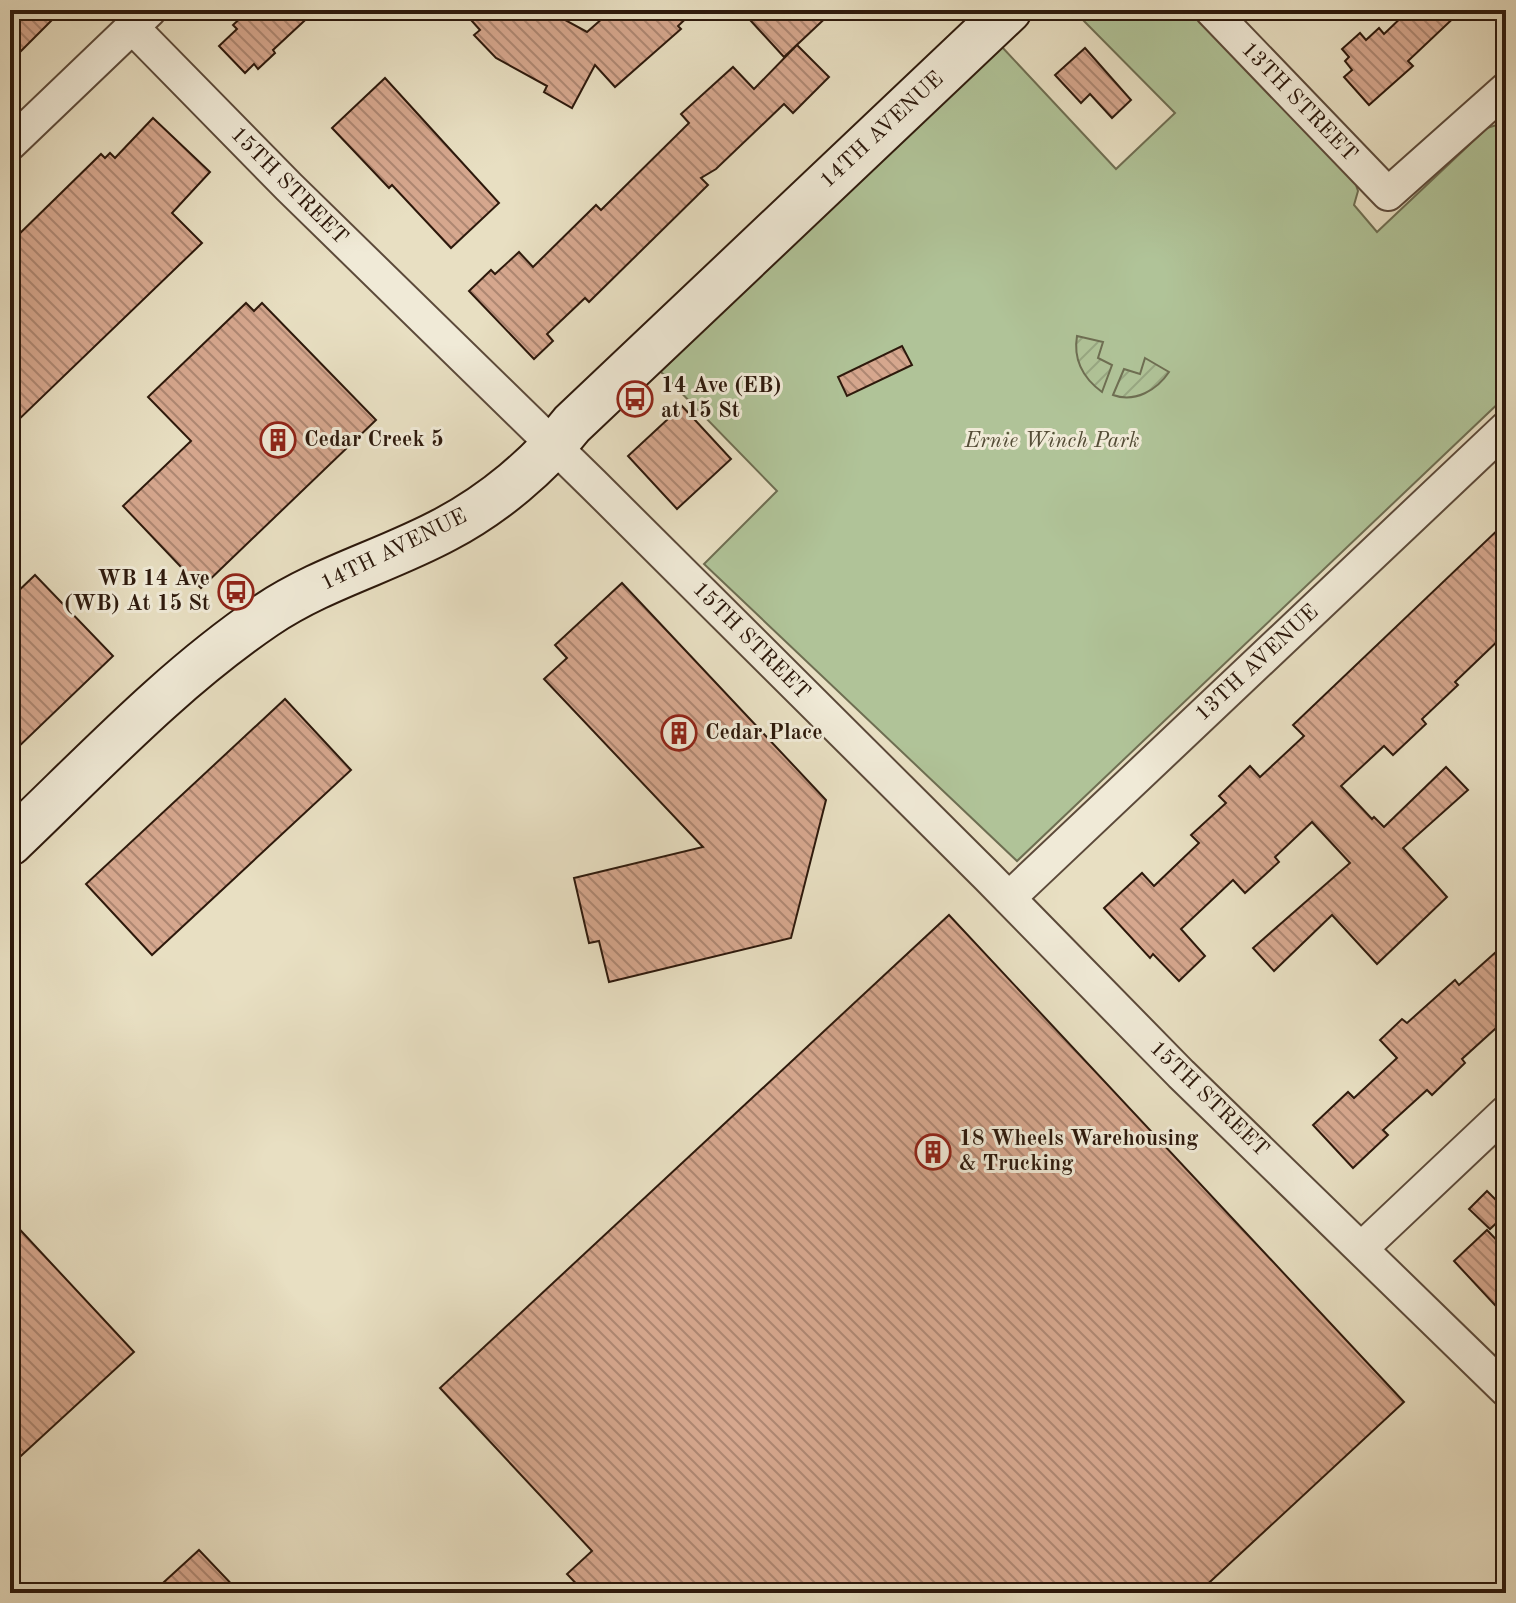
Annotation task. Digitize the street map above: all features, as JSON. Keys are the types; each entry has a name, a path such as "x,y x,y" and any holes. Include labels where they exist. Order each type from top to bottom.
{"street":[{"name":"14TH AVENUE","path":"10,843 205,659 268,614 319,586 446,529 474,512 554,447 572,424 1009,10"},
{"name":"13TH STREET","path":"1211,10 1388,194 1506,89"},
{"name":"15TH STREET","path":"141,18 300,198 1009,898 1181,1074 1506,1390"},
{"path":"10,144 141,18"},
{"name":"13TH AVENUE","path":"1009,898 1506,428"},
{"path":"1362,1248 1506,1112"}],"green space":[{"name":"Ernie Winch Park","path":"1073,10 1194,10 1353,176 1358,191 1354,205 1377,232 1487,128 1506,122 1506,396 1017,861 704,564 777,491 660,371 1002,47 1116,169 1175,113"},
{"path":"1077,336 1103,342 1098,358 1112,365 1102,392 1081,368"},
{"path":"1145,358 1169,372 1145,393 1129,397 1113,395 1124,369 1140,374"}],"building":[{"path":"10,10 62,10 10,62"},
{"path":"249,10 316,10 273,50 275,53 258,69 254,64 245,73 219,46 237,29 233,25"},
{"path":"462,10 554,10 554,14 587,32 612,10 695,10 678,26 681,29 615,87 595,65 572,108 544,92 547,86 496,58 474,35 480,30"},
{"path":"764,10 834,10 784,57 751,21"},
{"path":"1409,10 1462,10 1408,61 1413,66 1369,105 1344,77 1352,70 1345,61 1349,57 1342,49 1360,33 1366,40 1379,28 1384,34"},
{"path":"797,45 829,77 793,113 784,104 716,169 701,178 708,185 589,302 585,298 547,334 553,341 534,359 469,291 491,270 495,274 519,252 533,267 596,205 601,210 689,123 681,114 733,67 754,89"},
{"path":"1085,48 1131,100 1112,118 1090,94 1081,103 1055,75"},
{"path":"385,78 499,203 451,248 392,185 389,188 332,128"},
{"path":"153,118 210,172 172,213 202,243 10,428 10,243 101,154 105,158 110,153 115,158"},
{"name":"Cedar Creek 5","path":"246,303 254,311 262,303 376,420 201,588 123,506 191,441 148,397"},
{"path":"902,346 912,365 847,396 838,377"},
{"path":"682,406 731,459 677,509 628,456"},
{"path":"1506,522 1506,633 1455,682 1458,685 1422,719 1426,724 1393,755 1384,746 1341,786 1372,819 1374,817 1384,827 1446,767 1468,790 1403,848 1447,897 1377,964 1332,915 1274,971 1253,948 1350,863 1312,822 1275,857 1279,862 1245,893 1233,880 1181,929 1205,956 1179,981 1153,954 1150,958 1104,908 1142,873 1154,886 1199,843 1191,835 1226,803 1219,796 1250,766 1260,777 1304,736 1293,725"},
{"path":"35,575 113,656 10,755 10,599"},
{"name":"Cedar Place","path":"622,583 826,800 791,938 609,982 599,941 589,943 574,878 703,847 544,679 567,658 555,645"},
{"path":"285,699 351,770 152,955 86,884"},
{"name":"18 Wheels Warehousing & Trucking","path":"949,915 1404,1402 1198,1593 585,1593 567,1574 592,1551 440,1388"},
{"path":"1506,943 1506,1019 1462,1059 1465,1063 1432,1095 1427,1090 1383,1130 1388,1135 1353,1168 1313,1125 1348,1092 1354,1098 1397,1058 1380,1040 1402,1019 1407,1023 1455,980 1459,985"},
{"path":"1487,1191 1506,1210 1506,1214 1490,1229 1469,1209"},
{"path":"10,1219 134,1352 10,1466"},
{"path":"1487,1230 1506,1250 1506,1317 1454,1261"},
{"path":"199,1550 240,1593 152,1593"}],"place":[{"name":"14 Ave (EB) at 15 St","path":"635,399"},
{"name":"Cedar Creek 5","path":"278,440"},
{"name":"WB 14 Ave (WB) At 15 St","path":"236,592"},
{"name":"Cedar Place","path":"679,733"},
{"name":"18 Wheels Warehousing & Trucking","path":"933,1152"}]}
